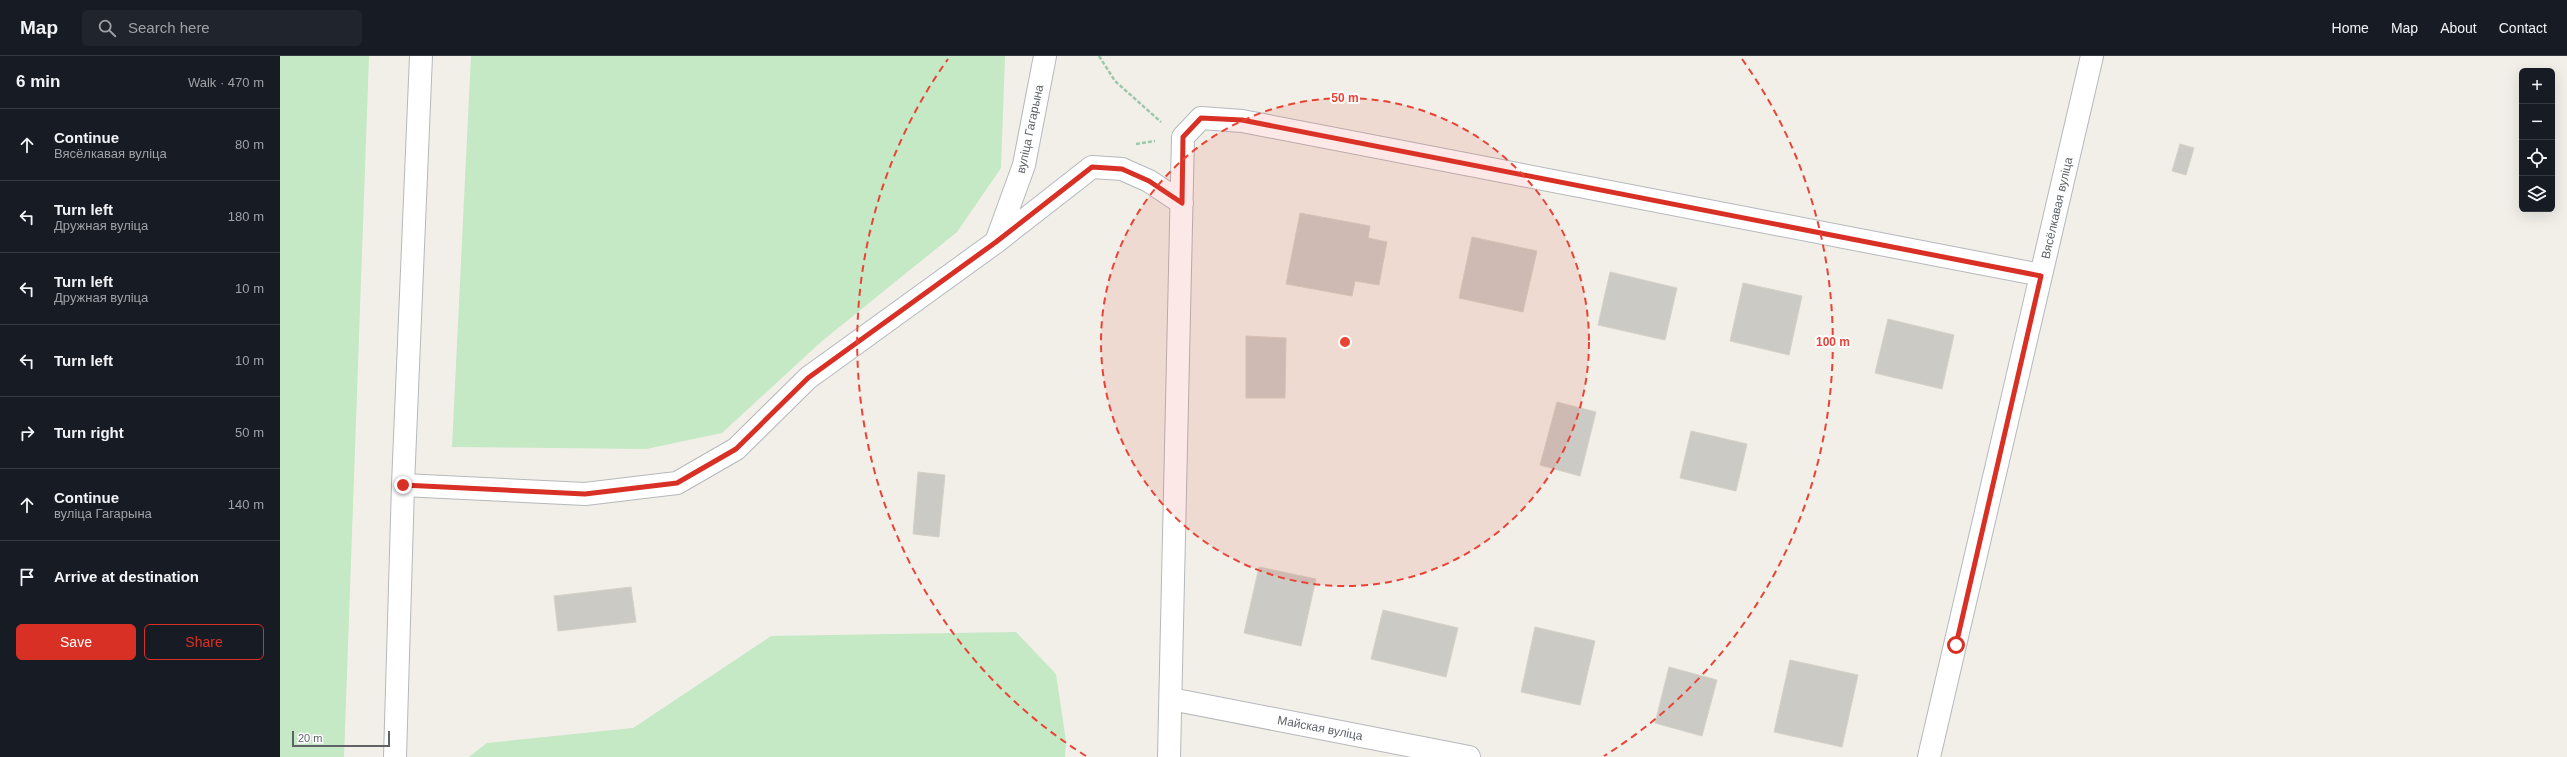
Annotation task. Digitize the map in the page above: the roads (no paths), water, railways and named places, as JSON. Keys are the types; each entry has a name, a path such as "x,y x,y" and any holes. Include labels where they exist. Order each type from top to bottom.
{"street":[{"path":"395,757 403,485 421,56"},
{"name":"вуліца Гагарына","path":"996,242 1024,165 1045,56"},
{"name":"Вясёлкавая вуліца","path":"1929,757 2092,56"},
{"path":"1169,757 1183,137 1201,118 1242,120 2041,276"},
{"path":"403,485 585,494 677,483 736,449 808,378 996,242 1092,167 1122,169 1149,181 1182,203"},
{"name":"Майская вуліца","path":"1171,699 1469,757"}]}
